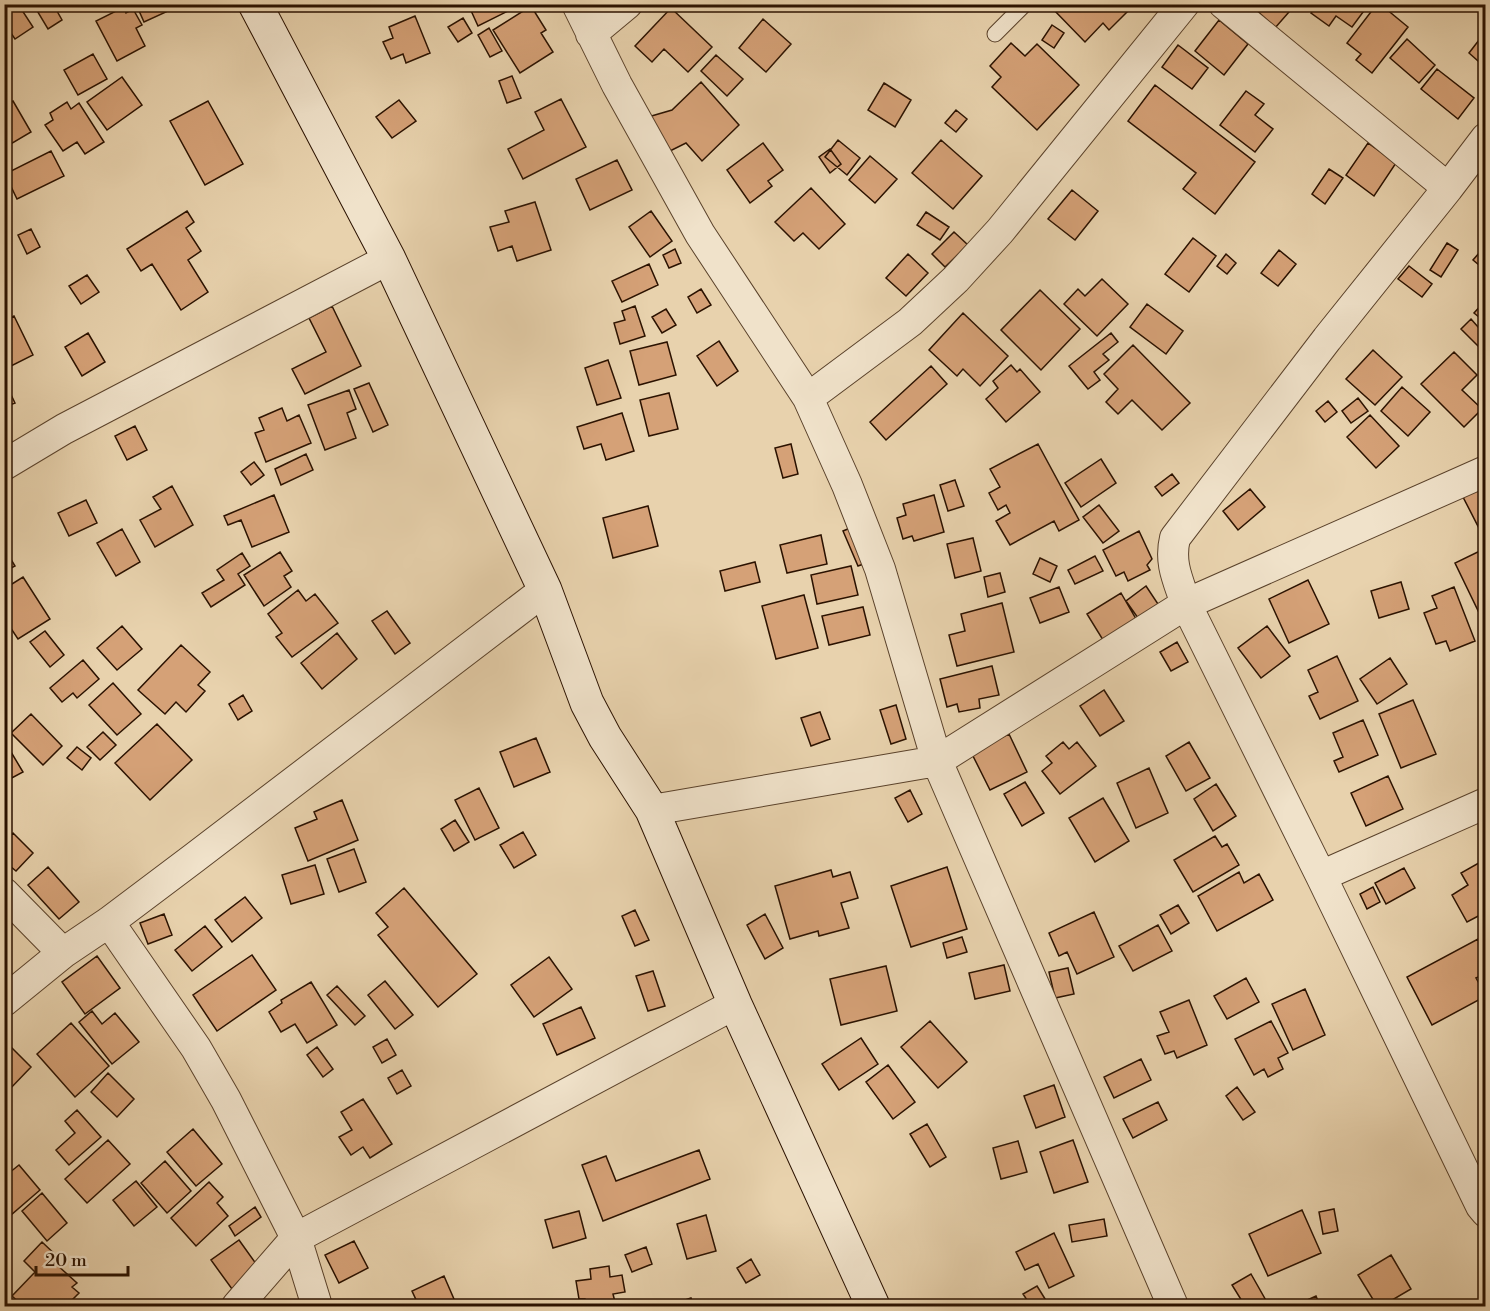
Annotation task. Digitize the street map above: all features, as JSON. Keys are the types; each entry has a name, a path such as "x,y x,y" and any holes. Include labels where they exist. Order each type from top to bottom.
{"street":[{"path":"255,4 389,259 545,590 587,703 605,738 652,810 735,1004 873,1306"},
{"path":"577,4 617,85 700,234 808,398 847,485 880,569 937,761 1173,1306"},
{"path":"591,34 627,4"},
{"path":"808,398 910,322 956,279 1000,231 1184,4"},
{"path":"1224,4 1448,188"},
{"path":"1485,138 1175,537 1172,550 1173,564 1186,604 1485,1212"},
{"path":"4,465 64,429 389,259"},
{"path":"652,810 937,761 1186,604 1485,471"},
{"path":"4,1001 63,953 109,922 545,590"},
{"path":"1321,876 1485,802"},
{"path":"4,893 63,953"},
{"path":"109,922 196,1048 226,1100 296,1238 317,1306"},
{"path":"237,1306 296,1238 735,1004"}],"lane":[{"path":"995,34 1025,4"}],"building":[{"path":"4,4 18,4 33,27 15,39 4,23"},
{"path":"43,4 53,4 62,20 48,29 36,9"},
{"path":"136,4 162,4 166,12 144,22"},
{"path":"468,4 522,4 478,26"},
{"path":"1056,4 1123,4 1129,10 1109,30 1103,23 1085,42 1052,8"},
{"path":"1250,4 1296,4 1275,28"},
{"path":"1317,4 1369,4 1352,27 1336,16 1329,26 1311,13"},
{"path":"1377,4 1408,27 1372,73 1356,60 1361,54 1347,43"},
{"path":"531,6 546,30 541,33 553,52 520,73 493,30"},
{"path":"124,7 126,13 133,9 142,25 136,28 145,46 117,61 96,21"},
{"path":"671,8 712,47 688,72 664,49 652,62 635,46"},
{"path":"415,16 430,53 406,63 403,54 391,59 383,42 393,38 389,27"},
{"path":"463,18 472,33 458,42 448,27"},
{"path":"763,19 791,44 766,72 739,48"},
{"path":"1219,20 1248,44 1224,75 1195,51"},
{"path":"1052,25 1064,33 1054,48 1042,40"},
{"path":"489,28 502,51 490,57 478,35"},
{"path":"1407,39 1435,65 1419,83 1390,58"},
{"path":"1479,40 1486,45 1486,68 1469,53"},
{"path":"1011,43 1025,56 1037,44 1079,85 1037,130 992,87 1001,77 990,66"},
{"path":"1178,45 1208,68 1192,89 1162,67"},
{"path":"93,54 107,79 78,95 64,70"},
{"path":"716,55 743,79 727,96 701,71"},
{"path":"1437,69 1474,98 1458,119 1421,89"},
{"path":"512,76 521,98 507,103 499,81"},
{"path":"122,77 142,105 107,130 87,102"},
{"path":"701,82 739,125 702,161 686,143 664,154 648,117 672,110"},
{"path":"884,83 911,100 895,127 868,110"},
{"path":"1155,85 1255,162 1215,214 1183,189 1196,173 1128,121"},
{"path":"1246,91 1264,104 1255,115 1273,129 1255,152 1220,125"},
{"path":"561,99 586,147 523,179 508,149 544,130 535,112"},
{"path":"399,100 416,121 392,138 376,117"},
{"path":"13,101 31,132 4,148 4,106"},
{"path":"208,101 243,164 205,185 170,121"},
{"path":"67,102 71,109 79,103 104,142 85,154 77,142 63,151 45,125 53,120 50,113"},
{"path":"956,110 967,119 956,132 945,123"},
{"path":"838,140 860,158 847,175 825,157"},
{"path":"941,140 982,176 953,209 912,173"},
{"path":"763,143 783,170 768,181 772,186 750,203 727,170"},
{"path":"1368,143 1396,163 1374,196 1346,175"},
{"path":"830,149 841,164 830,173 819,157"},
{"path":"51,151 64,176 17,199 5,174"},
{"path":"870,156 897,179 875,203 849,180"},
{"path":"617,160 632,190 590,210 576,179"},
{"path":"1329,169 1343,178 1325,204 1312,194"},
{"path":"811,188 845,224 819,249 803,233 794,241 775,222"},
{"path":"1072,190 1098,211 1075,240 1048,219"},
{"path":"535,202 551,250 517,261 512,246 498,251 490,227 509,222 505,211"},
{"path":"187,211 194,222 186,228 201,251 188,260 208,292 181,310 152,264 141,271 127,249"},
{"path":"651,211 672,241 650,257 629,227"},
{"path":"926,212 949,227 940,240 917,225"},
{"path":"31,229 40,247 27,254 18,235"},
{"path":"954,232 968,245 945,267 932,254"},
{"path":"1193,238 1216,256 1189,292 1165,274"},
{"path":"1447,243 1458,250 1441,277 1430,270"},
{"path":"1486,245 1486,271 1473,260"},
{"path":"675,249 681,263 669,268 663,255"},
{"path":"1279,250 1296,264 1278,286 1261,273"},
{"path":"908,254 928,273 906,296 886,278"},
{"path":"1226,254 1236,263 1227,274 1217,266"},
{"path":"649,264 658,285 622,302 612,281"},
{"path":"1409,266 1432,284 1422,297 1398,279"},
{"path":"87,275 99,292 81,304 69,286"},
{"path":"1102,279 1128,304 1097,336 1064,304 1078,289 1085,296"},
{"path":"701,289 711,305 697,313 688,297"},
{"path":"1040,290 1080,329 1041,370 1001,330"},
{"path":"1486,300 1486,323 1474,313"},
{"path":"1147,304 1183,331 1166,354 1130,327"},
{"path":"332,306 361,366 305,394 292,369 326,352 309,318"},
{"path":"635,306 645,336 620,344 614,323 625,320 622,311"},
{"path":"666,309 676,325 662,333 652,317"},
{"path":"963,313 1008,356 980,386 963,369 957,376 929,350"},
{"path":"14,316 33,355 7,368 4,363 4,321"},
{"path":"1471,319 1486,336 1486,346 1482,350 1461,329"},
{"path":"88,333 105,362 82,376 65,347"},
{"path":"1111,333 1118,342 1103,354 1109,360 1094,372 1100,380 1088,389 1069,366"},
{"path":"719,341 738,371 717,386 697,356"},
{"path":"667,342 676,375 639,385 630,351"},
{"path":"1133,345 1190,403 1162,430 1132,400 1118,414 1106,402 1118,389 1104,374"},
{"path":"1373,350 1402,377 1375,405 1346,379"},
{"path":"1454,352 1477,375 1462,390 1482,409 1464,427 1421,384"},
{"path":"608,360 621,398 597,405 585,368"},
{"path":"1011,365 1017,372 1020,369 1040,392 1006,422 986,399 998,388 993,381"},
{"path":"931,366 947,384 886,440 870,422"},
{"path":"4,380 15,403 4,407"},
{"path":"369,383 388,425 373,432 354,389"},
{"path":"1402,387 1430,412 1408,436 1381,411"},
{"path":"349,390 356,409 347,413 356,438 325,450 308,405"},
{"path":"669,393 678,429 649,436 640,400"},
{"path":"1358,398 1368,411 1351,423 1342,411"},
{"path":"1328,401 1337,412 1325,422 1316,411"},
{"path":"282,408 287,421 299,415 311,443 266,462 255,433 264,430 259,418"},
{"path":"622,413 634,451 606,460 601,444 584,449 577,427"},
{"path":"1370,415 1399,446 1376,468 1347,437"},
{"path":"135,426 147,450 127,460 115,436"},
{"path":"791,444 798,474 783,478 775,448"},
{"path":"1038,444 1079,520 1059,531 1054,521 1010,545 996,521 1010,513 1006,505 998,510 989,493 1000,487 990,469"},
{"path":"306,454 313,470 281,485 275,469"},
{"path":"1101,459 1116,483 1081,507 1065,483"},
{"path":"254,462 264,475 251,485 241,472"},
{"path":"1172,474 1179,483 1162,496 1155,487"},
{"path":"955,480 964,506 948,511 940,485"},
{"path":"172,486 193,525 155,547 140,520 161,509 153,497"},
{"path":"1479,488 1486,502 1486,535 1483,536 1463,497"},
{"path":"1250,489 1265,507 1238,530 1223,511"},
{"path":"274,495 289,532 252,547 241,520 228,525 224,516"},
{"path":"934,495 944,532 914,541 912,536 903,539 897,518 906,515 903,504"},
{"path":"86,500 97,523 69,536 58,513"},
{"path":"1099,505 1119,531 1103,543 1083,517"},
{"path":"648,506 658,546 613,558 603,518"},
{"path":"855,526 869,562 858,566 843,531"},
{"path":"122,529 140,562 116,576 97,543"},
{"path":"1139,531 1152,559 1147,565 1150,570 1128,581 1124,572 1116,576 1103,550"},
{"path":"821,535 827,564 787,573 780,545"},
{"path":"973,538 981,571 955,578 947,544"},
{"path":"4,548 15,566 4,572"},
{"path":"1486,548 1486,623 1484,623 1455,563"},
{"path":"280,552 292,571 284,576 291,587 264,606 244,575"},
{"path":"242,553 250,566 238,574 245,585 211,607 202,593 224,580 217,570"},
{"path":"1095,556 1103,571 1075,584 1068,570"},
{"path":"1040,558 1057,566 1050,582 1033,574"},
{"path":"755,562 760,582 725,591 720,571"},
{"path":"851,566 858,595 817,604 811,575"},
{"path":"1000,573 1005,592 988,597 984,577"},
{"path":"23,577 50,619 18,639 4,618 4,612 8,610 4,604 4,589"},
{"path":"1308,580 1329,624 1289,643 1269,599"},
{"path":"1401,582 1409,609 1379,618 1371,591"},
{"path":"1146,586 1158,604 1138,618 1126,601"},
{"path":"1059,587 1069,612 1040,623 1030,598"},
{"path":"1454,587 1475,641 1450,651 1446,641 1436,644 1424,613 1437,608 1432,596"},
{"path":"298,590 306,601 315,594 338,623 292,657 276,637 282,633 268,614"},
{"path":"1121,593 1136,619 1103,640 1087,614"},
{"path":"804,595 818,648 776,659 762,606"},
{"path":"1002,603 1014,652 957,666 949,635 965,631 961,614"},
{"path":"863,607 870,635 829,645 822,616"},
{"path":"387,611 410,643 395,654 372,621"},
{"path":"122,626 142,649 117,670 97,648"},
{"path":"1267,626 1290,656 1261,678 1238,648"},
{"path":"45,631 64,655 50,667 30,642"},
{"path":"337,633 357,659 322,689 301,663"},
{"path":"1177,642 1188,662 1171,671 1160,652"},
{"path":"181,645 210,672 198,685 205,691 186,712 176,702 165,714 138,690"},
{"path":"1337,656 1358,701 1320,719 1309,696 1318,692 1308,670"},
{"path":"1390,658 1407,684 1377,704 1360,679"},
{"path":"83,660 99,679 77,698 73,693 62,702 50,688"},
{"path":"992,666 999,695 979,699 980,708 959,712 957,704 947,707 940,679"},
{"path":"113,683 141,714 117,735 89,705"},
{"path":"1104,690 1124,721 1100,736 1080,706"},
{"path":"243,695 252,711 238,720 229,704"},
{"path":"1413,700 1436,754 1401,768 1379,714"},
{"path":"896,705 906,739 891,744 880,710"},
{"path":"820,712 830,739 811,746 801,718"},
{"path":"31,714 62,746 43,765 11,733"},
{"path":"1363,720 1378,755 1339,772 1334,761 1343,757 1333,733"},
{"path":"157,724 192,760 150,800 115,763"},
{"path":"103,732 116,745 100,760 87,747"},
{"path":"1009,734 1027,772 990,790 971,752"},
{"path":"536,738 550,772 514,787 500,752"},
{"path":"1063,742 1069,749 1077,742 1096,766 1060,794 1042,771 1052,763 1046,756"},
{"path":"1189,742 1210,778 1186,791 1166,756"},
{"path":"8,747 23,772 8,780 4,774 4,749"},
{"path":"77,747 91,758 82,770 67,758"},
{"path":"1149,768 1168,813 1136,828 1117,783"},
{"path":"1388,776 1403,809 1366,826 1351,793"},
{"path":"1025,782 1044,813 1022,826 1004,794"},
{"path":"1216,784 1236,816 1213,831 1194,799"},
{"path":"479,788 499,828 475,840 455,800"},
{"path":"910,790 922,814 908,822 895,798"},
{"path":"1103,798 1129,841 1095,862 1069,818"},
{"path":"342,800 358,840 308,861 295,828 317,819 314,812"},
{"path":"455,820 469,842 454,851 441,829"},
{"path":"523,832 536,855 514,868 500,845"},
{"path":"13,833 33,853 16,871 4,861 4,842"},
{"path":"1215,836 1222,847 1227,844 1239,865 1193,892 1174,860"},
{"path":"354,849 366,882 339,892 327,859"},
{"path":"1484,860 1486,863 1486,912 1467,922 1452,895 1468,885 1461,873"},
{"path":"315,865 324,894 291,904 282,875"},
{"path":"48,867 79,902 59,919 28,885"},
{"path":"947,867 967,929 911,947 891,886"},
{"path":"1404,868 1415,888 1386,904 1375,883"},
{"path":"831,870 833,877 850,872 858,898 841,903 849,928 819,936 818,931 790,939 775,886"},
{"path":"1239,872 1244,883 1259,874 1273,900 1217,931 1198,896"},
{"path":"1373,887 1380,902 1367,909 1360,894"},
{"path":"404,888 477,974 438,1007 378,935 388,927 376,913"},
{"path":"245,897 262,918 232,942 215,920"},
{"path":"1178,905 1189,923 1171,934 1160,915"},
{"path":"635,910 649,940 635,946 622,916"},
{"path":"1094,912 1114,957 1077,974 1067,952 1059,956 1049,933"},
{"path":"164,914 172,935 148,944 140,923"},
{"path":"765,914 783,948 765,959 747,925"},
{"path":"1158,925 1172,951 1133,971 1119,946"},
{"path":"205,926 222,947 192,971 175,950"},
{"path":"962,937 967,952 947,958 943,943"},
{"path":"1478,939 1486,953 1486,974 1476,978 1486,996 1432,1025 1407,977"},
{"path":"252,955 276,990 217,1031 193,995"},
{"path":"97,956 120,988 85,1014 62,982"},
{"path":"549,957 572,989 534,1017 511,985"},
{"path":"1004,965 1010,991 975,999 969,973"},
{"path":"886,966 897,1011 841,1025 830,979"},
{"path":"1068,968 1074,994 1055,998 1049,972"},
{"path":"653,971 665,1006 648,1011 636,976"},
{"path":"1246,978 1259,1002 1227,1019 1214,996"},
{"path":"385,981 413,1015 395,1029 368,995"},
{"path":"311,982 337,1025 307,1043 295,1024 281,1032 269,1012 282,1003 281,1000"},
{"path":"337,986 365,1016 355,1025 327,995"},
{"path":"1305,989 1325,1035 1293,1050 1272,1004"},
{"path":"1189,1000 1207,1045 1177,1058 1174,1051 1165,1054 1157,1036 1169,1032 1160,1012"},
{"path":"581,1007 595,1038 557,1055 543,1024"},
{"path":"92,1011 102,1024 115,1013 139,1042 112,1064 79,1022"},
{"path":"930,1021 967,1062 938,1088 901,1047"},
{"path":"1271,1021 1288,1053 1278,1058 1283,1069 1268,1077 1264,1069 1254,1075 1235,1039"},
{"path":"71,1023 109,1066 75,1097 37,1054"},
{"path":"861,1038 878,1064 839,1090 822,1064"},
{"path":"387,1039 396,1055 382,1063 373,1047"},
{"path":"11,1047 31,1067 8,1091 4,1087 4,1054"},
{"path":"317,1047 333,1069 323,1077 307,1055"},
{"path":"1141,1059 1151,1080 1114,1098 1104,1077"},
{"path":"888,1065 915,1102 893,1119 866,1082"},
{"path":"402,1070 411,1086 397,1094 388,1078"},
{"path":"108,1073 134,1099 117,1117 91,1092"},
{"path":"1054,1085 1065,1117 1036,1128 1024,1096"},
{"path":"1237,1087 1255,1112 1243,1120 1226,1096"},
{"path":"363,1099 392,1144 370,1158 363,1147 351,1155 339,1137 352,1130 341,1112"},
{"path":"1158,1102 1167,1120 1133,1138 1123,1119"},
{"path":"77,1110 101,1137 69,1165 56,1150 75,1133 65,1121"},
{"path":"927,1124 946,1157 930,1167 910,1134"},
{"path":"193,1129 222,1164 196,1186 167,1152"},
{"path":"108,1140 130,1164 87,1203 65,1179"},
{"path":"1073,1140 1088,1182 1054,1193 1040,1152"},
{"path":"1018,1141 1027,1172 1001,1179 993,1148"},
{"path":"699,1150 710,1179 603,1221 582,1165 606,1156 616,1181"},
{"path":"165,1161 191,1191 167,1213 141,1183"},
{"path":"19,1165 40,1190 4,1221 4,1177"},
{"path":"136,1181 157,1207 134,1226 113,1200"},
{"path":"209,1182 223,1197 217,1203 228,1216 196,1246 171,1218"},
{"path":"42,1193 67,1223 47,1241 22,1211"},
{"path":"255,1207 261,1217 235,1236 229,1226"},
{"path":"1334,1209 1338,1231 1323,1234 1319,1212"},
{"path":"1302,1210 1321,1253 1268,1276 1249,1234"},
{"path":"579,1211 586,1238 553,1248 545,1220"},
{"path":"706,1215 716,1251 687,1259 677,1224"},
{"path":"1104,1219 1107,1236 1072,1242 1069,1225"},
{"path":"1054,1233 1074,1276 1049,1288 1038,1264 1025,1270 1016,1252"},
{"path":"239,1240 259,1268 232,1289 211,1260"},
{"path":"354,1241 368,1268 339,1283 325,1255"},
{"path":"42,1242 60,1259 56,1264 77,1283 72,1287 79,1293 66,1306 53,1304 51,1306 23,1306 12,1296 35,1272 24,1261"},
{"path":"646,1247 652,1264 632,1272 625,1255"},
{"path":"1391,1255 1411,1289 1382,1306 1377,1306 1358,1275"},
{"path":"751,1259 760,1275 746,1283 737,1268"},
{"path":"609,1266 610,1277 622,1275 625,1292 613,1294 616,1306 587,1306 585,1299 579,1299 576,1281 591,1279 590,1269"},
{"path":"1251,1274 1268,1304 1264,1306 1245,1306 1232,1285"},
{"path":"444,1276 457,1306 419,1306 412,1291"},
{"path":"1037,1286 1047,1302 1039,1306 1031,1306 1023,1294"},
{"path":"1316,1296 1320,1306 1294,1306"},
{"path":"691,1298 694,1306 667,1306"}]}
